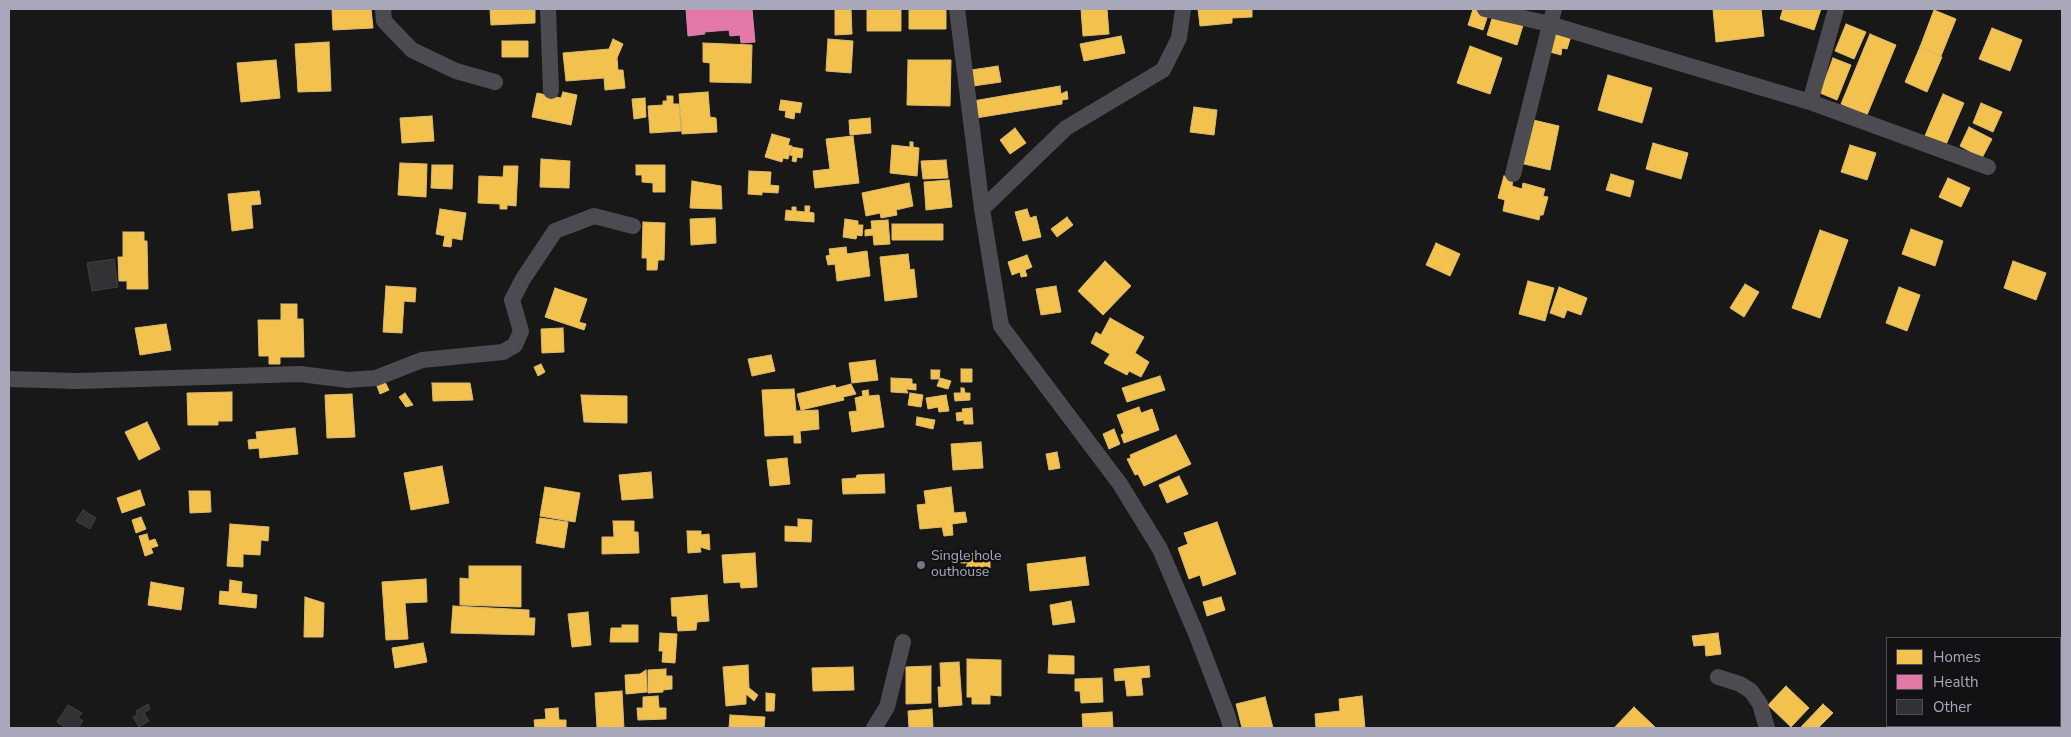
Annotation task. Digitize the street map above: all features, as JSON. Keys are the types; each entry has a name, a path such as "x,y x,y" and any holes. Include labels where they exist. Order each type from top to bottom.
{"street":[{"path":"383,9 384,21 412,50 456,70 495,82"},
{"path":"548,9 551,92"},
{"path":"957,9 982,209 1001,326 1120,484 1160,549 1197,636 1231,728"},
{"path":"982,209 1066,128 1163,70 1179,38 1183,9"},
{"path":"1485,9 1552,16 1810,102 1988,167"},
{"path":"1810,102 1836,9"},
{"path":"1513,174 1552,16"},
{"path":"9,379 77,381 300,374 348,380 376,378 422,360 503,352 515,345 520,331 512,300 523,279 555,231 594,216 633,226"},
{"path":"874,728 887,707 903,642"},
{"path":"1718,677 1740,684 1751,691 1760,704 1767,728"}],"building: Homes":[{"path":"332,9 371,9 373,28 333,30"},
{"path":"490,9 535,9 535,23 491,25"},
{"path":"835,9 851,9 852,34 835,35"},
{"path":"867,9 901,9 901,31 867,31"},
{"path":"909,9 946,9 946,29 909,29"},
{"path":"1081,9 1107,9 1109,34 1083,36"},
{"path":"1198,9 1252,9 1252,17 1232,18 1232,23 1200,26"},
{"path":"1473,9 1488,15 1483,30 1468,25"},
{"path":"1713,9 1761,9 1764,36 1716,42"},
{"path":"1783,9 1821,9 1814,30 1780,19"},
{"path":"1934,10 1956,19 1941,56 1920,47"},
{"path":"1494,12 1524,22 1517,45 1487,35"},
{"path":"1846,24 1866,32 1854,59 1835,51"},
{"path":"1992,28 2022,40 2010,71 1979,59"},
{"path":"1552,31 1571,36 1567,49 1562,48 1561,55 1546,51"},
{"path":"1870,34 1896,45 1867,115 1841,104"},
{"path":"1121,36 1125,53 1084,61 1080,44"},
{"path":"613,39 623,44 617,58 618,70 623,70 625,88 605,90 604,78 566,81 563,53 609,49"},
{"path":"828,39 853,41 851,73 826,71"},
{"path":"502,41 528,41 528,57 502,57"},
{"path":"329,42 331,91 298,92 295,44"},
{"path":"703,43 752,45 751,83 710,82 710,63 703,62"},
{"path":"1470,46 1502,58 1490,94 1457,83"},
{"path":"1920,47 1942,57 1927,92 1905,82"},
{"path":"1833,58 1851,65 1837,100 1820,93"},
{"path":"276,60 280,98 241,102 237,63"},
{"path":"908,60 951,60 950,106 907,105"},
{"path":"998,66 1001,82 973,86 971,70"},
{"path":"1608,75 1652,88 1642,123 1598,110"},
{"path":"1060,86 1061,94 1067,91 1068,99 1062,100 1062,104 976,118 973,101"},
{"path":"563,92 577,95 571,125 532,117 537,93 561,98"},
{"path":"708,92 710,117 716,118 717,132 682,134 679,94"},
{"path":"1943,94 1964,103 1945,147 1924,138"},
{"path":"667,96 673,96 673,104 679,104 681,131 650,133 648,106 663,105 663,101 667,101"},
{"path":"645,98 646,117 634,119 632,99"},
{"path":"781,100 802,103 800,113 795,112 794,119 785,117 786,111 779,110"},
{"path":"1981,103 2002,112 1993,132 1973,123"},
{"path":"1194,107 1217,110 1214,135 1190,132"},
{"path":"432,116 434,141 402,143 400,118"},
{"path":"870,118 871,133 850,135 849,120"},
{"path":"1529,119 1559,126 1550,170 1520,163"},
{"path":"1969,127 1992,139 1982,158 1960,146"},
{"path":"1015,128 1026,143 1010,154 1000,140"},
{"path":"772,134 790,139 788,145 792,146 788,159 783,158 782,162 765,157"},
{"path":"853,136 859,183 815,188 813,171 830,169 826,139"},
{"path":"910,142 913,142 913,147 919,148 917,176 890,173 892,145 910,147"},
{"path":"1653,143 1688,153 1681,179 1646,169"},
{"path":"1850,145 1876,153 1867,180 1841,172"},
{"path":"792,147 803,149 802,158 797,157 796,162 792,161 793,156 790,155"},
{"path":"541,159 570,161 569,188 540,187"},
{"path":"946,160 948,178 923,179 921,161"},
{"path":"400,163 427,164 426,197 398,195"},
{"path":"432,165 453,165 452,189 431,188"},
{"path":"636,165 665,165 665,192 653,192 653,183 642,182 642,175 636,175"},
{"path":"504,166 518,166 516,206 507,205 507,209 500,209 500,204 478,203 479,176 503,177"},
{"path":"749,171 771,172 770,185 779,186 778,193 762,192 762,195 748,194"},
{"path":"1611,174 1634,181 1630,197 1606,190"},
{"path":"1504,176 1513,178 1512,186 1522,189 1523,183 1545,189 1543,196 1548,197 1543,215 1540,215 1539,220 1503,211 1505,200 1498,198"},
{"path":"1948,178 1970,188 1961,207 1939,197"},
{"path":"949,180 952,207 926,210 924,182"},
{"path":"692,181 721,186 722,209 690,208"},
{"path":"909,183 913,206 896,210 897,215 881,218 880,213 866,216 862,193"},
{"path":"259,191 261,204 251,205 253,228 232,231 228,194"},
{"path":"805,206 810,206 809,212 814,213 814,222 785,220 786,210 792,211 792,207 796,207 796,211 805,212"},
{"path":"440,209 466,213 462,240 452,238 451,247 443,246 445,236 436,234"},
{"path":"1027,209 1030,218 1036,216 1041,237 1023,241 1015,212"},
{"path":"1067,217 1073,225 1057,237 1051,229"},
{"path":"715,218 716,243 691,245 690,219"},
{"path":"845,219 858,221 858,225 863,225 862,236 857,235 856,239 843,237"},
{"path":"888,220 890,244 874,245 873,235 865,236 865,230 872,229 871,221"},
{"path":"643,222 665,223 664,260 658,260 657,270 647,270 647,258 642,258"},
{"path":"892,224 943,224 943,240 892,240"},
{"path":"1911,229 1943,241 1935,266 1902,254"},
{"path":"1820,230 1848,240 1820,318 1792,308"},
{"path":"123,232 144,232 144,241 147,241 148,289 127,289 127,281 119,281 118,257 123,257"},
{"path":"1436,243 1460,254 1450,276 1426,265"},
{"path":"846,247 847,254 867,251 870,276 837,281 835,264 828,265 826,256 830,255 829,249"},
{"path":"908,254 910,270 914,269 917,297 885,301 880,257"},
{"path":"1027,255 1032,267 1025,270 1027,276 1021,277 1020,272 1012,275 1008,262"},
{"path":"1105,261 1131,286 1103,315 1078,291"},
{"path":"2013,261 2046,273 2036,300 2004,288"},
{"path":"1528,281 1554,288 1545,321 1519,314"},
{"path":"1745,284 1759,292 1744,317 1730,308"},
{"path":"386,286 416,288 415,302 404,301 402,333 383,332"},
{"path":"1056,286 1061,312 1041,315 1036,289"},
{"path":"1559,287 1587,298 1581,315 1567,310 1564,318 1550,313"},
{"path":"1899,287 1920,295 1907,331 1886,323"},
{"path":"555,288 587,299 579,322 586,324 584,330 545,317"},
{"path":"281,304 297,304 297,319 303,319 304,357 280,357 280,364 269,364 269,356 259,356 258,320 281,320"},
{"path":"1110,318 1144,337 1135,353 1149,362 1141,377 1129,371 1127,375 1104,363 1110,354 1091,343 1096,332 1101,335"},
{"path":"166,324 171,350 140,355 135,328"},
{"path":"563,328 564,352 542,353 541,329"},
{"path":"771,355 775,371 752,376 748,359"},
{"path":"875,360 878,380 852,383 849,363"},
{"path":"541,364 545,372 538,376 534,367"},
{"path":"961,369 972,369 972,382 961,382"},
{"path":"931,370 940,370 939,379 931,379"},
{"path":"1160,376 1165,390 1127,402 1122,388"},
{"path":"891,378 912,379 912,384 916,384 916,390 906,389 908,393 891,392"},
{"path":"940,378 951,381 948,389 937,386"},
{"path":"385,382 389,390 380,394 377,386"},
{"path":"432,383 470,383 473,400 433,401"},
{"path":"851,384 856,394 843,397 844,400 801,410 797,394 835,385 836,388"},
{"path":"961,388 964,388 965,393 970,393 970,400 955,401 954,393 961,393"},
{"path":"794,389 796,411 818,410 819,429 800,431 801,443 794,443 794,435 765,436 762,390"},
{"path":"868,390 869,396 879,395 884,427 852,432 849,412 857,411 855,398 863,396 862,391"},
{"path":"232,392 232,421 218,421 218,425 188,425 187,393"},
{"path":"405,393 413,405 406,407 399,397"},
{"path":"910,393 923,395 921,407 908,405"},
{"path":"352,394 355,437 327,438 325,395"},
{"path":"581,395 627,396 627,423 584,422"},
{"path":"946,395 949,411 939,412 938,407 928,409 926,398"},
{"path":"1139,407 1141,413 1152,409 1159,430 1124,443 1121,435 1124,433 1117,415"},
{"path":"972,408 973,424 964,424 964,420 957,421 956,413 963,412 962,409"},
{"path":"917,417 935,420 933,429 916,425"},
{"path":"147,422 160,449 139,460 125,432"},
{"path":"295,428 298,454 260,458 259,448 249,449 248,440 257,439 256,432"},
{"path":"1114,429 1120,444 1109,449 1103,434"},
{"path":"1176,435 1191,464 1144,486 1138,474 1135,475 1127,459 1131,458 1130,455"},
{"path":"981,442 983,468 953,470 951,444"},
{"path":"1057,452 1060,468 1049,470 1046,454"},
{"path":"787,458 790,484 770,486 767,460"},
{"path":"442,466 449,503 411,510 404,473"},
{"path":"651,472 653,498 622,500 619,475"},
{"path":"884,474 885,493 843,494 842,479 856,478 857,475"},
{"path":"1179,476 1188,494 1167,503 1159,485"},
{"path":"545,487 580,493 575,522 540,516"},
{"path":"951,487 954,513 965,512 967,522 952,524 953,535 944,536 942,527 920,529 917,505 926,504 924,491"},
{"path":"140,490 145,505 122,513 117,498"},
{"path":"189,491 210,491 211,512 190,513"},
{"path":"141,517 146,529 136,533 132,520"},
{"path":"540,518 568,522 564,548 536,543"},
{"path":"798,519 812,520 811,542 785,541 785,526 798,527"},
{"path":"613,521 634,521 634,532 638,532 639,553 602,554 602,537 614,537"},
{"path":"1217,522 1236,574 1203,586 1200,575 1189,579 1178,548 1188,544 1184,533"},
{"path":"230,524 269,527 268,541 261,540 260,555 243,554 243,567 227,566"},
{"path":"687,531 701,531 701,535 709,534 710,550 700,547 701,552 688,553"},
{"path":"147,534 149,541 155,539 158,546 151,548 153,553 145,556 139,536"},
{"path":"755,553 757,587 741,588 740,582 724,583 722,555"},
{"path":"961,553 990,554 990,568 966,567 968,563 961,563"},
{"path":"1085,557 1089,585 1030,591 1027,564"},
{"path":"469,566 521,566 521,607 460,605 460,578 469,579"},
{"path":"426,579 427,602 405,603 408,639 386,640 382,582"},
{"path":"230,580 242,582 241,593 257,595 256,608 219,604 220,591 229,592"},
{"path":"151,582 184,588 181,610 148,605"},
{"path":"707,595 709,621 697,622 696,630 678,631 677,616 672,616 671,598"},
{"path":"305,597 324,603 323,637 304,637"},
{"path":"1221,597 1225,610 1207,616 1203,602"},
{"path":"1071,601 1075,622 1053,625 1050,605"},
{"path":"453,606 529,610 529,618 535,618 534,635 451,633"},
{"path":"588,612 591,645 572,647 568,614"},
{"path":"622,625 638,625 638,642 610,642 611,628 622,628"},
{"path":"660,633 677,634 675,663 662,662 663,651 659,651"},
{"path":"1718,633 1721,654 1706,656 1705,645 1694,646 1692,636"},
{"path":"423,643 427,662 395,668 392,648"},
{"path":"1049,655 1074,656 1074,674 1048,673"},
{"path":"967,659 1001,660 1001,696 990,695 990,704 972,704 972,697 967,697"},
{"path":"959,662 962,705 939,707 938,687 941,687 940,663"},
{"path":"748,665 749,688 758,695 754,701 746,694 746,704 726,706 723,667"},
{"path":"931,666 931,703 906,704 906,667"},
{"path":"1149,666 1150,677 1141,678 1143,695 1127,696 1125,680 1115,681 1114,669"},
{"path":"853,667 854,690 813,691 812,668"},
{"path":"666,669 666,676 672,676 672,689 648,693 648,670"},
{"path":"646,670 647,692 626,694 625,675 640,674"},
{"path":"1102,678 1103,702 1081,703 1080,691 1075,691 1075,679"},
{"path":"1786,686 1809,708 1791,727 1768,705"},
{"path":"622,691 624,728 597,728 595,693"},
{"path":"766,693 775,694 774,711 766,711"},
{"path":"658,696 659,708 666,708 666,719 638,720 637,708 643,708 643,697"},
{"path":"1362,696 1365,728 1316,728 1315,714 1340,711 1339,699"},
{"path":"1265,697 1273,728 1242,728 1236,704"},
{"path":"1823,704 1833,713 1818,728 1800,728"},
{"path":"1634,707 1656,728 1614,728"},
{"path":"558,708 559,720 566,720 566,728 535,728 534,720 546,719 545,709"},
{"path":"932,709 933,728 909,728 908,711"},
{"path":"1112,712 1113,728 1083,728 1082,714"},
{"path":"730,715 765,717 764,728 729,728"}],"building: Health":[{"path":"686,9 752,9 755,42 741,43 740,35 730,36 729,30 704,32 705,34 688,36"}],"building: Other":[{"path":"114,259 118,287 92,291 87,263"},
{"path":"83,510 96,518 90,529 76,521"},
{"path":"148,704 150,709 144,713 149,721 139,727 133,717 137,715 136,711"},
{"path":"68,705 82,713 78,718 83,721 78,728 66,728 57,722"}],"place":[{"name":"Single hole outhouse","path":"921,565"}]}
